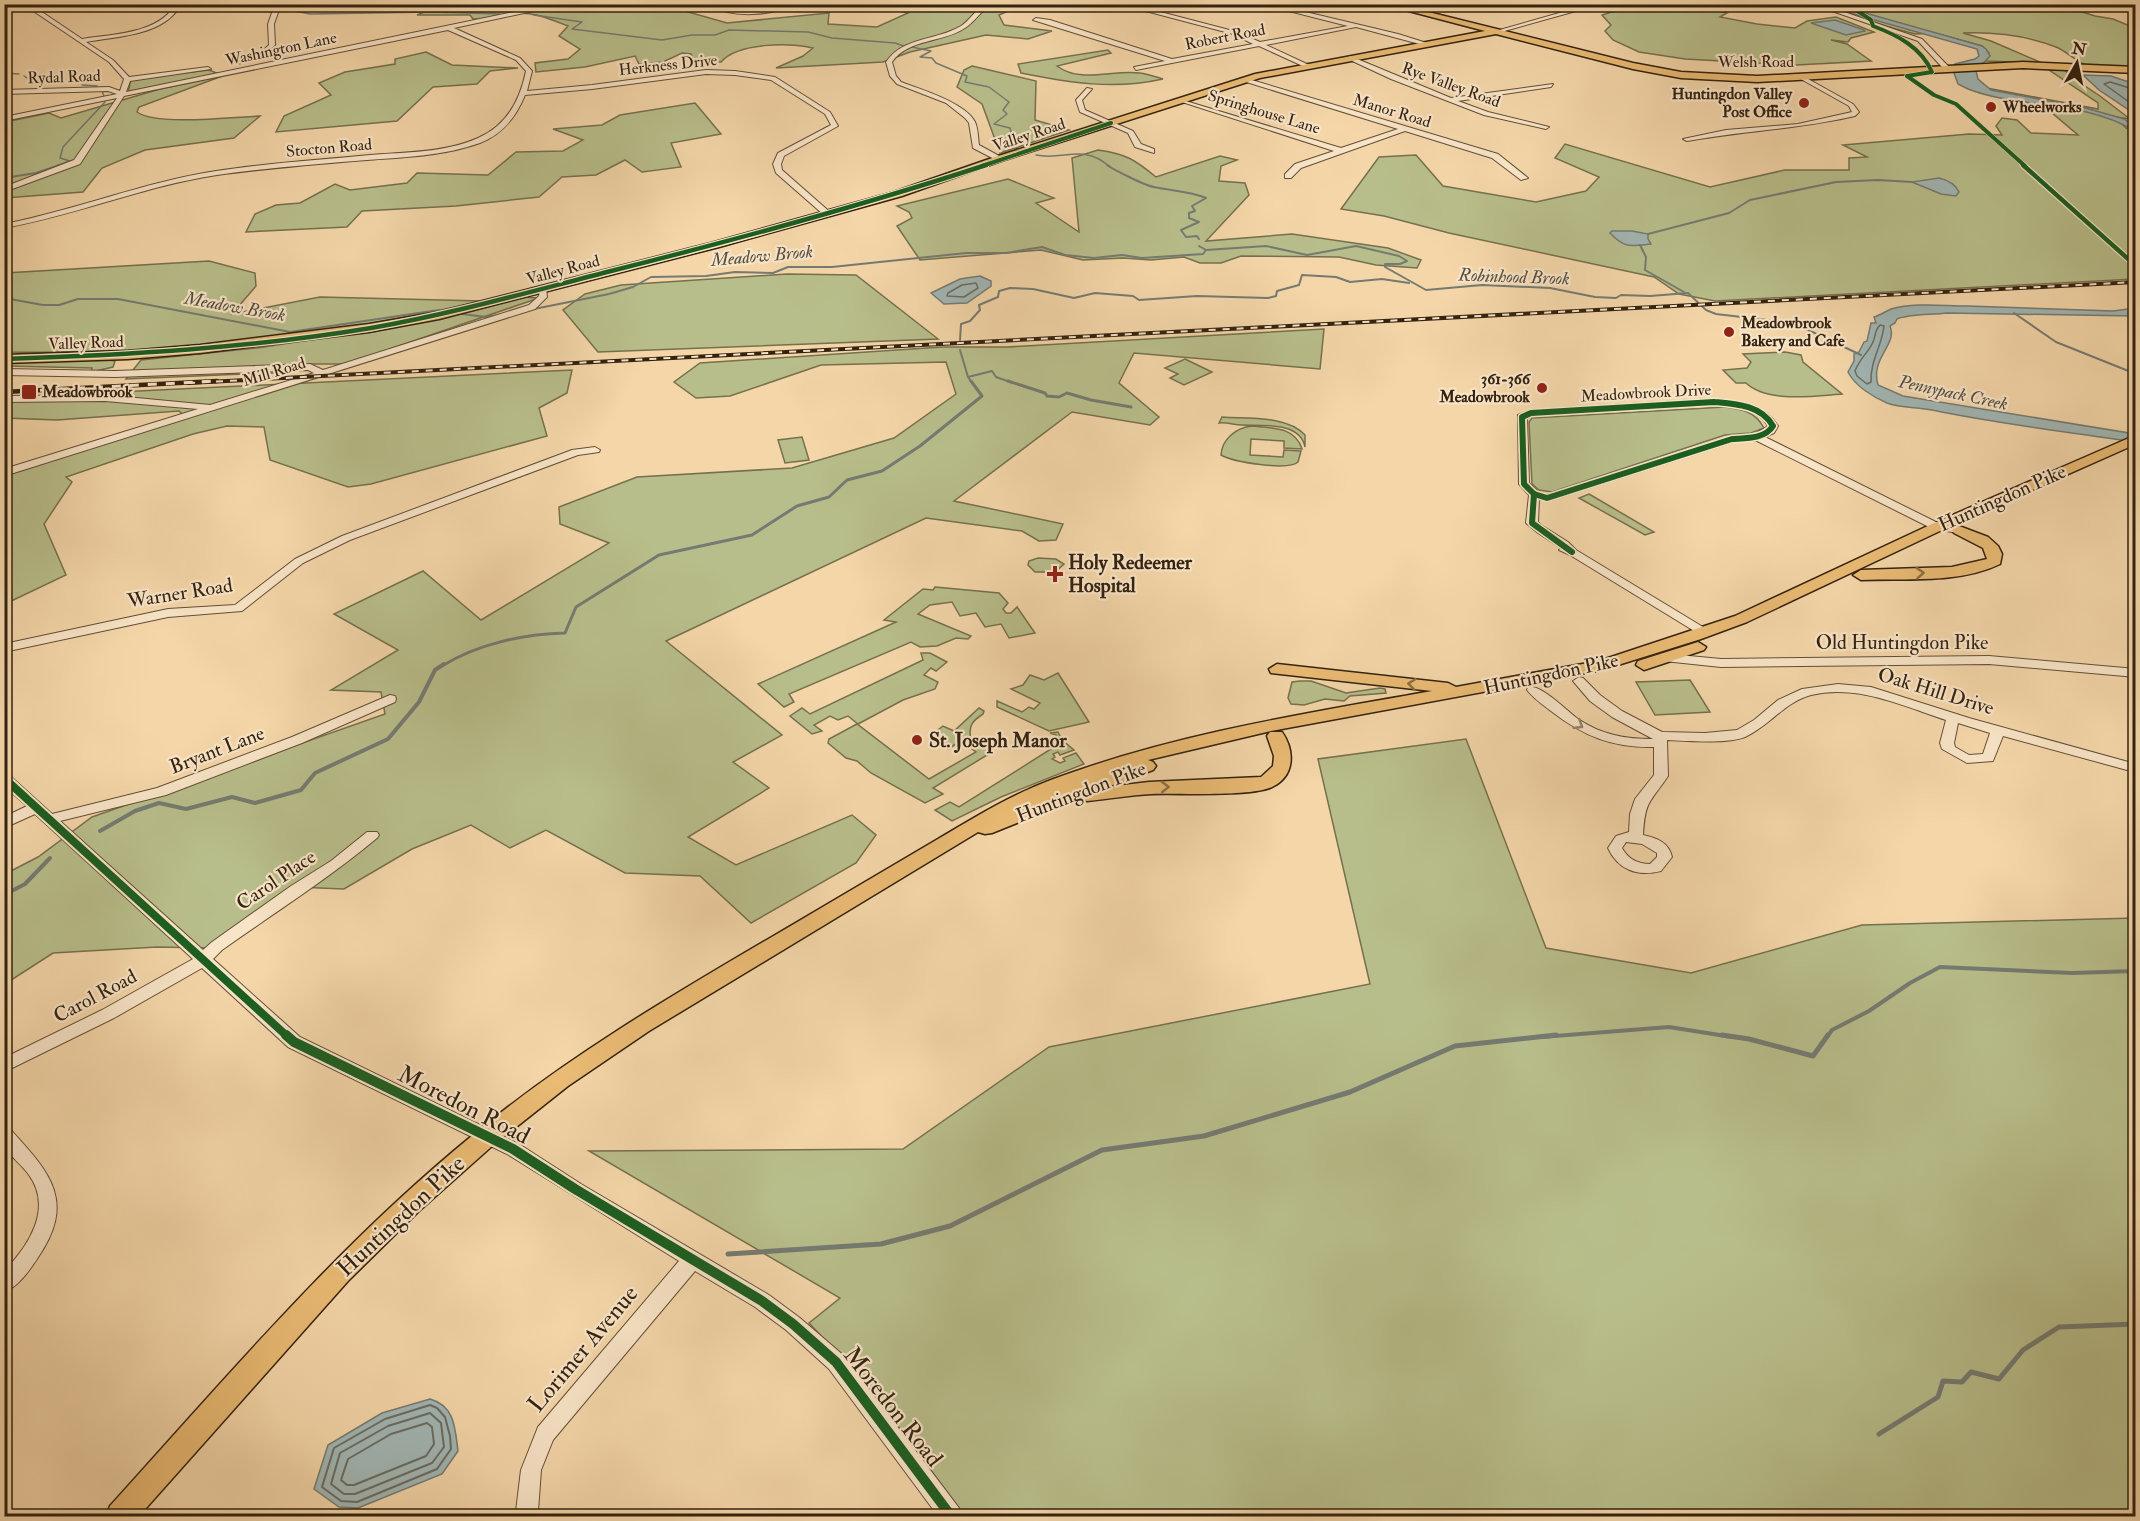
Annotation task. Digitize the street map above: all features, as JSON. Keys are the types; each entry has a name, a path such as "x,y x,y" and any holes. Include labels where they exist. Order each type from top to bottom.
{"main road":[{"name":"Welsh Road","path":"1385,4 1663,72 1729,78 1801,77 1986,66 2039,65 2136,70"},
{"name":"Valley Road","path":"4,359 128,355 267,342 369,328 462,310 898,194 998,159 1245,80 1307,66 1499,31"},
{"name":"Huntingdon Pike","path":"947,841 1026,814 1086,787 1156,763 1276,735 1579,681 1668,658 1714,641 1861,575 1949,527 2136,439"},
{"name":"Huntingdon Pike","path":"120,1516 340,1272 422,1192 488,1136 593,1056 1011,804 1054,784 1141,755 1235,732 1602,665 1704,633 1741,619 1949,527 2136,450"},
{"path":"1861,575 1969,568 1989,565 1995,561 1995,555 1989,546 1949,527"},
{"path":"1277,669 1470,690"},
{"path":"1026,814 1087,795 1106,792 1149,788 1253,785 1267,782 1275,777 1282,768 1283,756 1276,735"}],"street":[{"path":"26,4 111,61 127,79"},
{"path":"81,41 142,29 170,17 178,4"},
{"name":"Washington Lane","path":"4,119 564,4"},
{"path":"710,4 723,11 740,13 763,12 796,4"},
{"path":"1121,4 1235,33 1307,66"},
{"path":"1263,4 1427,44"},
{"name":"Valley Road","path":"1499,31 1599,4"},
{"path":"1814,4 1920,40 1928,46 1937,61 1949,68"},
{"path":"127,79 228,66 259,57 272,45 271,24 276,7"},
{"path":"983,9 972,16 965,26 908,46 894,54 889,62 893,76 899,83 948,102 967,117 972,122 976,146 998,159"},
{"path":"1036,20 1048,21 1121,43 1171,61"},
{"name":"Robert Road","path":"1136,69 1258,43 1355,26"},
{"path":"448,28 519,59 529,71 524,93"},
{"name":"Rye Valley Road","path":"1350,58 1449,101 1486,114 1546,127"},
{"name":"Herkness Drive","path":"524,93 592,87 706,72 773,78 828,113 833,120 835,126 782,155 777,164 779,171 827,213"},
{"path":"1687,139 1719,133 1798,126 1852,115 1856,112 1851,105 1801,77"},
{"path":"4,190 77,162 84,156 96,134 124,94 127,79"},
{"name":"Manor Road","path":"1245,80 1496,156 1524,178"},
{"path":"1449,101 1551,85"},
{"name":"Rydal Road","path":"4,92 109,89 124,94"},
{"path":"1089,89 1078,100 1082,111 1131,132 1138,145 1150,151"},
{"name":"Stocton Road","path":"4,226 55,216 93,202 170,182 231,171 422,153 460,145 494,133 504,125 524,93"},
{"name":"Springhouse Lane","path":"1181,100 1339,150"},
{"path":"1287,176 1298,166 1403,129"},
{"name":"Mill Road","path":"4,473 532,307 543,297 543,290"},
{"path":"115,374 128,355"},
{"path":"4,372 115,374 306,367 314,368 321,373"},
{"path":"4,399 79,396 150,400 210,407"},
{"name":"Meadowbrook Drive","path":"1704,633 1559,546 1558,542 1540,532 1532,523 1534,494 1524,484 1520,423 1522,417 1531,414 1714,402 1752,408 1770,420 1773,426 1762,435"},
{"path":"1534,494 1547,498 1732,439 1762,435 1949,527"},
{"name":"Warner Road","path":"4,648 168,614 238,608 262,588 309,556 346,538 576,452 595,450"},
{"name":"Old Huntingdon Pike","path":"1668,658 1721,663 1989,660 2136,673"},
{"name":"Oak Hill Drive","path":"1579,681 1595,698 1617,714 1660,739 1740,734 1759,723 1783,703 1806,692 1838,688 1866,690 1998,730 2133,767"},
{"path":"1533,690 1576,724 1600,737 1622,742 1660,739 1660,776 1642,799 1637,814 1636,837"},
{"name":"Bryant Lane","path":"51,819 161,792 297,740 390,699"},
{"path":"1953,717 1947,742 1949,749 1967,759 1988,759 1998,730"},
{"name":"Moredon Road","path":"4,778 294,1042 513,1149 762,1301 793,1323 836,1362 951,1516"},
{"path":"4,823 35,808"},
{"name":"Carol Place","path":"203,960 217,946 296,890 336,866 372,835"},
{"name":"Carol Road","path":"4,1066 108,1014 203,960"},
{"path":"4,1134 43,1180 50,1200 44,1227 32,1250 16,1274 4,1284"},
{"name":"Lorimer Avenue","path":"529,1516 527,1511 531,1470 544,1434 692,1260"}],"green space":[{"path":"443,4 660,4 727,23 829,13 828,24 877,27 908,13 873,5 1024,4 999,15 1004,25 1052,31 1028,39 986,35 910,52 883,62 776,68 803,56 813,48 778,45 751,47 729,55 721,62 694,61 691,54 682,53 663,62 639,64 635,56 585,67 536,72 535,63 568,59 580,49 559,36 568,26 523,13 479,19 473,19 470,15 417,15"},
{"path":"1693,4 1727,13 1720,17 1795,28 1807,21 1836,17 1874,32 1851,38 1848,42 1831,40 1847,44 1871,61 1796,65 1685,59 1639,52 1613,40 1605,31 1611,25 1602,15 1633,5"},
{"path":"1837,5 2060,5 2113,19 2135,28 2135,69 2090,66 2056,47 2022,37 1963,33 1991,41 2042,63 1986,61 1989,53 1982,46 1935,33 1915,34 1896,29 1853,16"},
{"path":"1108,50 1111,53 1057,66 1076,74 1130,72 1163,79 1127,84 1092,84 1021,73 1018,64"},
{"path":"426,52 452,65 518,68 490,71 477,84 433,87 397,121 276,132 284,116 331,95 319,83 345,72 395,64 395,59"},
{"path":"972,66 1036,81 1035,120 1069,130 1000,153 982,104 957,87 964,70"},
{"path":"209,70 219,74 128,93 131,79"},
{"path":"2049,70 2065,70 2130,119 2116,117 2126,128 2135,131 2135,279 1715,301 1679,294 1654,277 1449,233 1384,216 1341,209 1379,157 1416,155 1443,186 1536,202 1586,191 1599,177 1555,158 1565,144 1710,187 1785,170 1849,170 1849,158 1867,157 1843,145 1969,134 2002,135 1996,126 2002,118 2017,120 2031,133 2078,135 2046,108 1980,93 1987,88 2098,109 2098,103"},
{"path":"225,75 139,107 137,112 161,119 177,120 260,116 234,138 145,150 102,168 83,192 5,198 5,122 49,113 61,118 160,89"},
{"path":"695,103 721,134 671,143 681,167 642,172 625,160 596,175 562,177 539,197 456,206 362,211 347,227 246,232 255,214 276,205 300,203 335,184 350,190 407,183 417,173 488,175 516,152 563,151 583,140 553,129 602,125 620,115"},
{"path":"1098,150 1129,158 1156,177 1220,156 1237,160 1221,166 1219,181 1245,183 1249,195 1206,241 1292,234 1388,248 1421,260 1417,268 1376,265 1339,257 1241,256 1221,263 1200,263 1184,257 1151,260 1123,258 1083,260 1041,250 920,260 897,226 912,218 909,212 897,206 1008,179 1054,198 1036,203 1079,232 1072,158"},
{"path":"209,261 255,273 256,286 232,314 320,297 483,301 365,325 246,341 126,350 5,352 5,273"},
{"path":"787,274 856,275 938,339 598,352 563,310 585,294 621,285"},
{"path":"519,297 539,298 346,364 306,364 293,372 126,379 141,360 257,348 375,330"},
{"path":"1324,329 1320,369 1134,353 1119,383 1159,417 1150,425 1072,412 954,501 1063,524 1056,540 1039,541 1022,531 926,518 666,641 782,735 733,762 769,788 688,837 736,865 852,815 876,835 856,863 751,923 700,876 625,873 546,830 510,848 471,825 412,849 344,889 295,887 207,948 157,947 53,953 5,984 5,874 38,857 92,817 385,714 381,692 331,690 398,650 334,614 423,571 481,620 609,543 560,524 559,507 637,477 792,468 894,438 956,394 946,362 821,365 730,396 696,398 674,382 700,363 942,347 1007,347"},
{"path":"1785,352 1801,355 1803,362 1842,394 1805,397 1778,396 1755,389 1746,383 1736,383 1723,370 1747,368 1751,362 1743,354"},
{"path":"1185,359 1212,372 1184,385 1170,378 1178,374 1165,368"},
{"path":"115,361 113,367 91,372 92,368 5,366 4,362"},
{"path":"572,370 567,393 539,408 547,436 371,484 348,487 270,460 264,427 227,426 193,434 66,477 72,482 44,524 66,575 5,604 5,476 185,417 179,411 57,420 5,418 5,402 118,392"},
{"path":"1725,407 1748,412 1757,418 1764,428 1751,433 1725,435 1552,492 1539,490 1532,484 1529,422 1532,418"},
{"path":"1222,417 1266,419 1288,424 1305,435 1305,447 1302,439 1288,429 1219,423"},
{"path":"1251,426 1288,432 1299,441 1302,449 1284,448 1284,441 1251,439 1250,455 1283,457 1284,450 1301,451 1298,462 1292,465 1272,466 1221,455 1224,444 1231,435"},
{"path":"802,437 809,460 785,463 778,440"},
{"path":"1589,494 1654,532 1645,535 1579,498"},
{"path":"1038,558 1056,559 1064,564 1055,572 1035,572 1028,565 1029,561"},
{"path":"935,587 999,593 1008,603 1003,609 1006,613 1011,613 1017,607 1035,633 1009,638 1001,624 985,627 976,613 960,616 952,602 930,605 918,614 971,636 968,639 956,638 937,646 920,647 911,642 789,694 794,702 784,707 758,684 896,622 884,620 923,589 933,590"},
{"path":"921,653 930,653 947,662 936,671 931,668 924,675 938,682 935,689 903,700 858,724 848,716 838,720 830,716 814,725 822,731 812,734 790,716 802,708 810,714 923,660"},
{"path":"1058,673 1089,722 1049,731 997,707 997,701 1022,712 1029,707 1034,709 1040,703 1011,689 1023,685 1030,675 1044,680"},
{"path":"1690,680 1710,712 1655,715 1636,682"},
{"path":"1311,681 1346,693 1380,688 1385,689 1386,693 1350,696 1344,701 1325,699 1304,705 1291,704 1288,698 1292,682"},
{"path":"979,708 984,711 972,724 971,740 992,752 933,788 943,794 925,803 871,773 857,761 846,758 828,743 829,739 857,724 929,779 976,752 961,741 948,749 930,736 943,726 954,731"},
{"path":"1058,732 1062,740 1074,750 1060,755 1058,752 1053,754 1055,757 1052,759 1060,763 1065,761 1063,758 1076,753 1084,764 1001,797 952,821 935,810 950,802 959,807 1051,749 1056,735 1050,733"},
{"path":"1466,739 1546,948 1691,973 1862,925 2135,918 2135,1516 965,1516 868,1386 809,1323 840,1298 589,1151 903,1149 1049,1047 1370,984 1318,759"}],"water":[{"path":"1822,5 1837,5 1982,46 1990,56 1976,71 1978,79 1991,90 2082,107 2124,119 2135,127 2135,138 2128,134 2133,130 2114,120 2073,109 2009,100 1968,89 1958,84 1951,71 1955,64 1979,56 1977,49"},
{"path":"1835,20 1865,31 1846,35 1811,23"},
{"path":"2083,75 2111,76 2135,84 2135,88 2132,89 2135,94 2133,103 2135,114 2099,90"},
{"path":"1939,178 1955,187 1959,192 1956,196 1941,194 1912,182"},
{"path":"1612,231 1648,234 1651,244 1633,246 1624,244 1610,233"},
{"path":"980,276 991,281 991,286 967,303 944,304 931,293 960,279"},
{"path":"1929,305 2113,311 2135,308 2135,316 1947,313 1902,317 1890,326 1890,339 1878,367 1878,385 1903,396 2135,434 2135,442 1892,405 1865,391 1848,372 1854,361 1854,354 1859,352 1864,342 1867,341 1871,323 1876,323 1874,317 1891,309"},
{"path":"430,1399 438,1402 449,1412 456,1434 458,1451 442,1474 358,1508 339,1507 314,1489 328,1445 382,1413"}],"waterway":[{"name":"Robinhood Brook","path":"259,4 310,14 432,12 500,14"},
{"name":"Robinhood Brook","path":"534,15 582,22 572,29 662,40 692,35 715,35 729,30 808,32 832,38 895,43 904,46"},
{"name":"Robinhood Brook","path":"912,47 931,51 920,57 932,58 936,63 967,76 965,82 989,87 1009,102 1003,110 1007,114 994,124 1010,128 1011,132 1001,143 1018,149"},
{"path":"4,73 19,74"},
{"path":"24,76 30,80"},
{"path":"82,85 97,86"},
{"path":"102,91 104,96"},
{"path":"56,166 70,161 60,158 63,147 105,102"},
{"name":"Robinhood Brook","path":"1036,155 1090,155 1109,166"},
{"path":"4,178 36,173 60,165"},
{"name":"Robinhood Brook","path":"1107,165 1150,186 1187,192 1206,198 1192,206 1195,211 1189,213 1189,218 1199,222 1181,230 1186,237 1197,236 1199,239"},
{"path":"1648,234 1729,213 1750,200 1836,182 1878,180 1912,182"},
{"path":"1640,245 1646,257 1645,270 1684,292"},
{"name":"Robinhood Brook","path":"1199,246 1206,250"},
{"name":"Robinhood Brook","path":"1206,250 1266,246 1307,255 1356,246 1399,256 1407,261 1400,264 1385,264 1385,267 1426,290 1482,285 1550,288 1595,297 1616,298 1621,295 1650,296 1688,293 1706,310 1716,314 1776,321 1804,328 1861,355"},
{"name":"Meadow Brook","path":"529,310 609,294 633,287 651,277 706,276 735,272 773,273 788,267 832,267 966,253 1006,253 1042,247 1065,255 1094,258 1122,255 1142,258 1203,254 1206,250"},
{"path":"960,340 961,324 970,321 980,310 979,305 998,297 999,291 1010,288 1033,289 1074,298 1095,293 1133,296 1139,300 1197,296 1268,298 1276,296 1277,291 1299,285 1302,275 1336,277 1350,282 1382,279 1409,283"},
{"name":"Meadow Brook","path":"4,298 43,305 59,305 78,299 118,299 290,332 439,310 447,312"},
{"name":"Meadow Brook","path":"454,313 486,317 503,314"},
{"path":"2014,313 2056,342 2136,374"},
{"path":"960,350 968,377"},
{"path":"968,377 992,371 996,377 1013,383"},
{"path":"968,377 972,383"},
{"path":"442,666 485,646 533,635 565,633 576,607 659,555 752,535 797,506 829,497 847,480 882,471 920,446 982,396 971,381"},
{"path":"1008,381 1045,393 1047,396 1059,397 1067,393 1131,407"},
{"path":"100,831 135,811 159,803 186,809 232,797 255,803 301,790 315,773 388,739 419,702 435,670 444,664"},
{"path":"4,895 25,884 50,858"},
{"path":"1827,1037 1832,1030 1869,1011 1910,983 1940,967 2072,973 2136,971"},
{"path":"1542,1037 1669,1027 1732,1037"},
{"path":"728,1254 881,1244 950,1226 1102,1150 1204,1136 1350,1092 1455,1046 1556,1035"},
{"path":"1722,1035 1749,1039 1813,1056 1828,1035"},
{"path":"1879,1434 1938,1397 1943,1381 1962,1382 1971,1372 1999,1379 2023,1350 2059,1327 2136,1324"}],"railway":[{"path":"188,383 2136,282"},
{"path":"4,392 217,381"}],"cycle path":[{"path":"1847,4 1871,20 1873,26 1891,33 1916,49 1928,63 1932,72 1907,76"},
{"path":"1907,76 1934,95 1956,104 2136,266"},
{"path":"4,359 128,355 200,349 369,328 439,315 715,245 898,194 1111,123"},
{"path":"1534,494 1547,498 1732,439 1757,437 1770,431 1773,426 1769,419 1748,407 1714,402 1531,413 1522,417 1524,484 1534,494 1532,523 1572,552"},
{"path":"4,778 294,1042 513,1149 575,1189 762,1301 793,1324 836,1362 951,1516"}],"place":[{"name":"Huntingdon Valley Post Office","path":"1804,103"},
{"name":"Wheelworks","path":"1991,107"},
{"name":"Meadowbrook Bakery and Cafe","path":"1729,332"},
{"name":"361-366 Meadowbrook","path":"1542,388"},
{"name":"Meadowbrook","path":"29,392"},
{"name":"Holy Redeemer Hospital","path":"1055,574"},
{"name":"St. Joseph Manor","path":"917,740"}],"water label":[{"name":"Pennypack Creek","path":"1953,393"}]}
